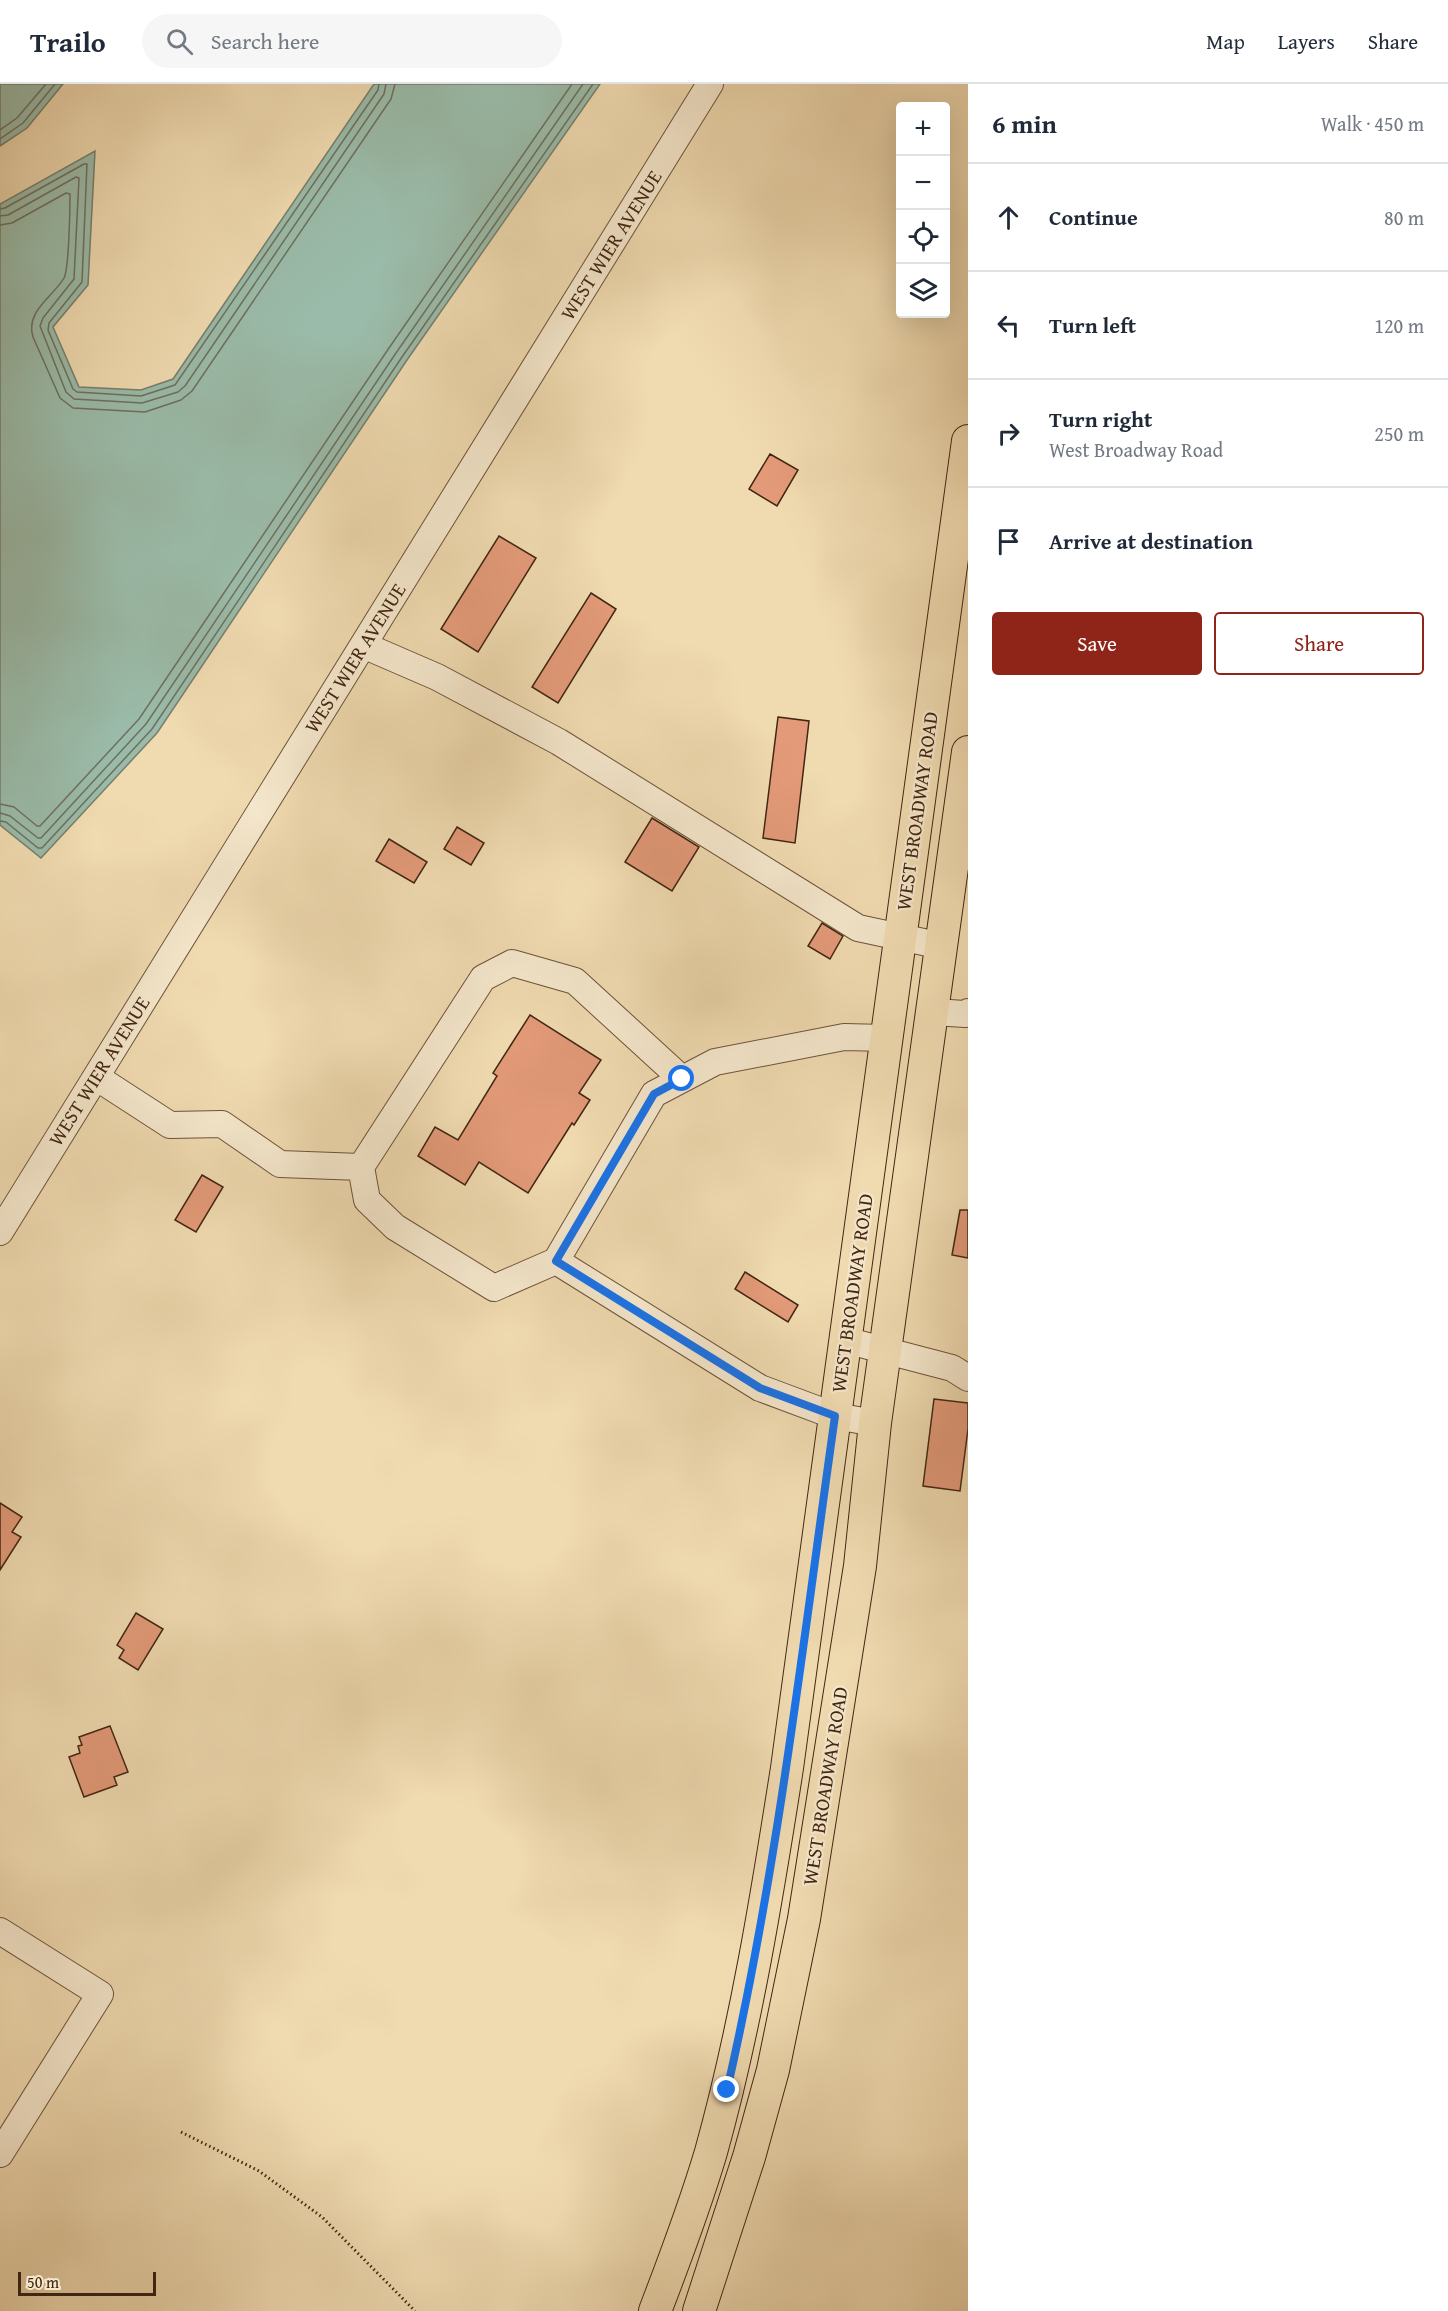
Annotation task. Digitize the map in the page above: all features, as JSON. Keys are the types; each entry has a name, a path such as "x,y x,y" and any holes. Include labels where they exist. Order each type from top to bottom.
{"main road":[{"name":"WEST BROADWAY ROAD","path":"655,2311 706,2165 724,2100 742,2026 766,1897 787,1768 885,1038 967,460"},
{"name":"WEST BROADWAY ROAD","path":"699,2311 746,2168 770,2080 807,1904 860,1566 875,1424 968,752"},
{"path":"766,1897 807,1904"}],"street":[{"name":"WEST WIER AVENUE","path":"0,1233 710,84"},
{"path":"363,645 437,677 559,741 858,928 942,946"},
{"path":"682,1079 575,981 512,963 483,978 361,1167 367,1200 395,1227 494,1288 556,1261 654,1094 715,1062 844,1037 885,1038"},
{"path":"933,1012 967,1014"},
{"path":"96,1077 170,1125 222,1124 280,1164 361,1167"},
{"path":"556,1261 760,1388 835,1416 875,1424"},
{"path":"845,1341 963,1369"},
{"path":"0,1931 100,1994 0,2154"}],"path":[{"path":"181,2132 259,2171 322,2217 415,2311"}],"water":[{"path":"0,84 63,84 27,128 0,146"},
{"path":"374,84 600,84 407,360 157,733 41,858 0,825 0,204 95,151 88,285 53,327 79,387 141,390 173,379"}],"building":[{"path":"770,454 798,470 777,506 749,489"},
{"path":"499,536 536,558 478,652 441,629"},
{"path":"591,593 616,609 558,703 532,687"},
{"path":"778,717 809,721 795,843 763,838"},
{"path":"652,818 699,847 672,891 625,862"},
{"path":"457,827 484,843 471,865 444,849"},
{"path":"389,839 427,862 414,883 376,861"},
{"path":"822,923 843,936 830,959 808,946"},
{"path":"530,1015 601,1060 579,1093 590,1100 574,1125 572,1123 528,1193 479,1162 465,1185 418,1156 435,1127 458,1140 497,1076 493,1073"},
{"path":"202,1175 223,1187 196,1232 175,1220"},
{"path":"960,1210 968,1210 968,1258 952,1255"},
{"path":"745,1272 798,1305 788,1322 735,1289"},
{"path":"934,1399 968,1403 968,1429 960,1491 923,1486"},
{"path":"0,1503 22,1517 12,1532 21,1537 0,1570"},
{"path":"136,1613 163,1629 138,1670 119,1658 124,1650 117,1645"},
{"path":"110,1726 128,1772 114,1777 117,1785 84,1797 69,1757 80,1753 78,1746 82,1745 79,1737"}],"route":[{"path":"682,1079 654,1094 556,1261 760,1388 835,1416 772,1863 742,2026 727,2090"}]}
